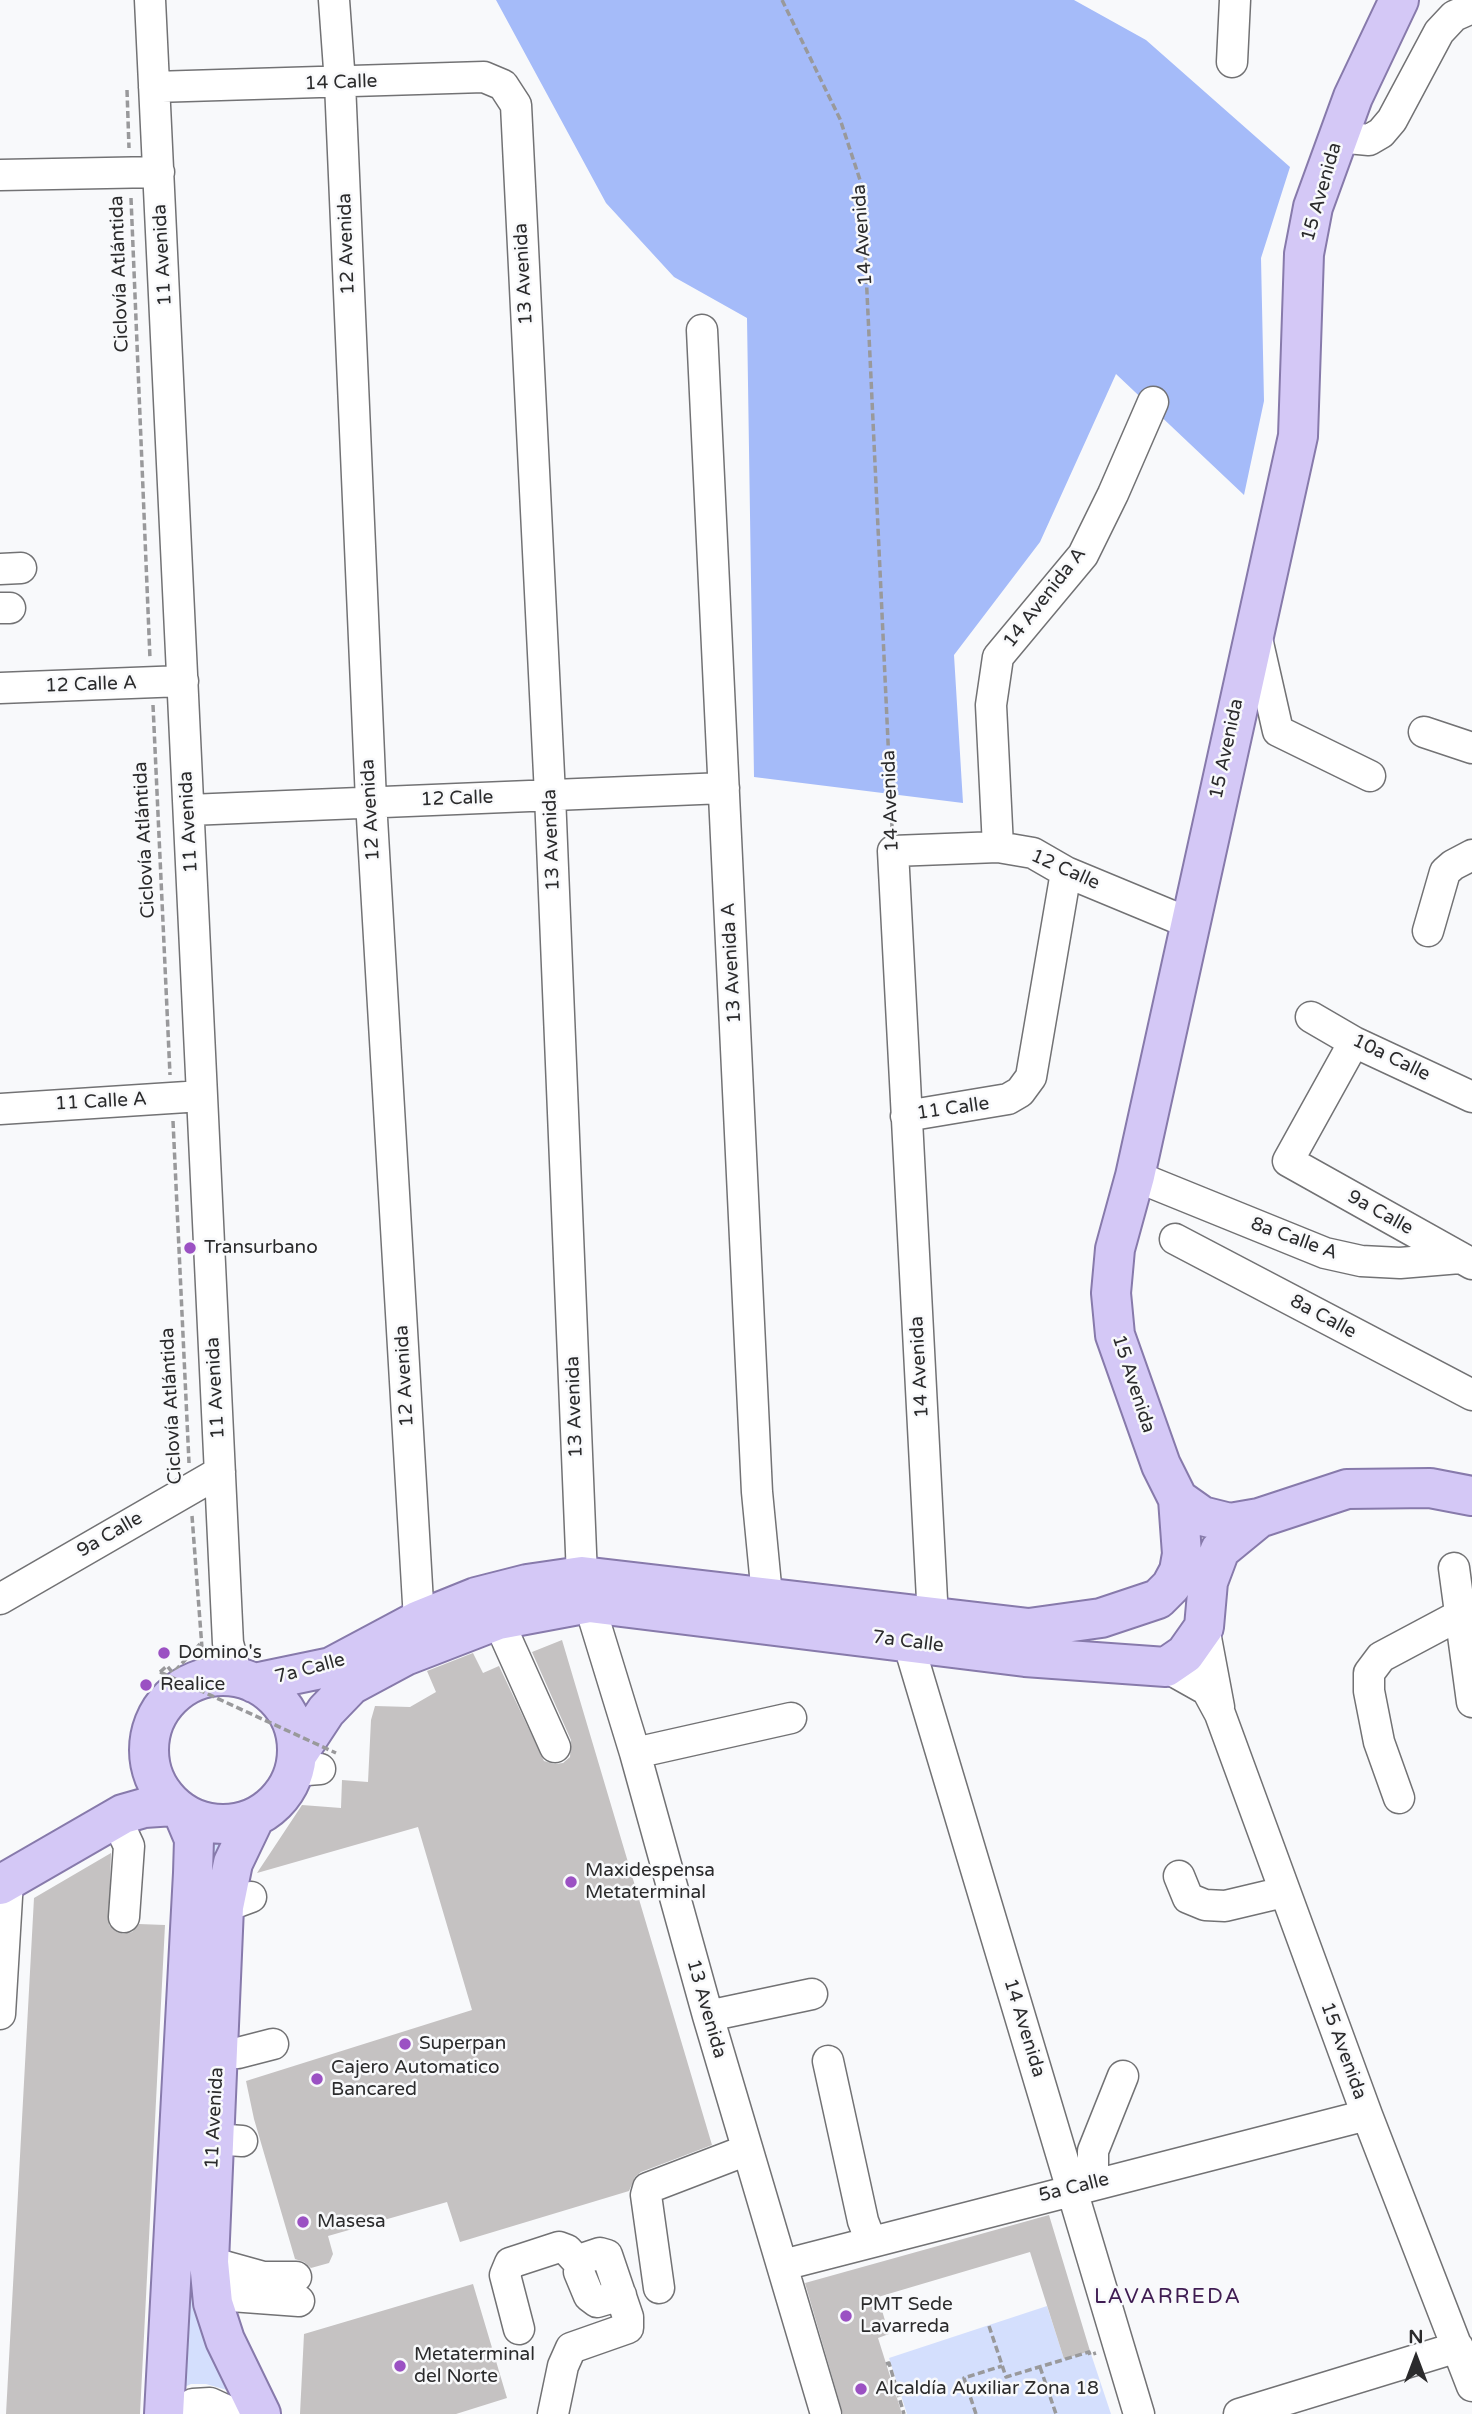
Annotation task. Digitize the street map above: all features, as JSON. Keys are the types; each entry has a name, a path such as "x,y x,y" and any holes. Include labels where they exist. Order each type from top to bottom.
{"main road":[{"name":"15 Avenida","path":"1178,1499 1161,1465 1115,1335 1111,1293 1115,1249 1135,1176 1254,624 1298,436 1304,254 1313,207 1337,137 1399,0"},
{"path":"1178,1499 1202,1516 1230,1523 1259,1518 1347,1489 1430,1488 1472,1496"},
{"name":"7a Calle","path":"255,1817 274,1805 312,1762 351,1685 405,1657 498,1620 585,1590 920,1630 1029,1628 1101,1618 1158,1598 1171,1586 1179,1571 1182,1554 1178,1499"},
{"path":"1185,1650 1220,1550 1259,1518"},
{"name":"7a Calle","path":"152,1774 149,1738 163,1705 192,1682 225,1667 331,1667 419,1620 502,1590 766,1596 1069,1662 1185,1650"},
{"path":"1143,1604 1164,1609 1178,1618 1185,1632 1185,1650"},
{"path":"225,1667 273,1695 287,1712 295,1733 312,1762"},
{"path":"120,1816 139,1797 152,1774"},
{"name":"11 Avenida","path":"152,1774 160,1792 178,1810 194,1839 164,2414"},
{"path":"4,1883 120,1816 144,1808 178,1810 206,1823 231,1824 255,1817"},
{"name":"11 Avenida","path":"255,1817 233,1863 238,1902 218,2053 228,2140 209,2262 213,2303 225,2340 261,2414"}],"street":[{"name":"11 Avenida","path":"150,0 140,84 159,172 220,1472 225,1667"},
{"name":"12 Avenida","path":"334,0 340,83 370,802 419,1620"},
{"path":"1232,62 1235,0"},
{"path":"1337,137 1369,140 1381,133 1392,120 1439,32 1454,16 1472,8"},
{"name":"14 Calle","path":"140,84 340,83 484,77 503,85 516,105"},
{"name":"13 Avenida","path":"516,105 585,1590 635,1753 747,2150 826,2414"},
{"path":"0,176 159,172"},
{"name":"13 Avenida A","path":"702,330 757,1492 766,1596"},
{"name":"14 Avenida A","path":"998,847 991,705 998,657 1083,555 1153,402"},
{"path":"1254,624 1278,731 1370,776"},
{"name":"12 Calle A","path":"0,688 183,681"},
{"path":"1424,732 1472,748"},
{"name":"12 Calle","path":"189,810 724,788"},
{"name":"12 Calle","path":"893,850 998,847 1033,853 1066,872 1189,923"},
{"name":"14 Avenida","path":"893,850 906,1116 920,1630 1083,2186 1139,2414"},
{"path":"1428,932 1445,873 1453,864 1472,855"},
{"name":"11 Calle","path":"906,1116 1008,1099 1020,1092 1031,1077 1066,872"},
{"name":"10a Calle","path":"1311,1017 1354,1042 1472,1097"},
{"name":"9a Calle","path":"1354,1042 1288,1161 1466,1261"},
{"name":"11 Calle A","path":"0,1109 202,1096"},
{"name":"8a Calle A","path":"1135,1176 1325,1253 1361,1261 1466,1261"},
{"name":"8a Calle","path":"1175,1239 1472,1395"},
{"name":"9a Calle","path":"0,1598 220,1472"},
{"path":"1454,1568 1458,1616 1472,1702"},
{"path":"1399,1798 1379,1742 1369,1691 1369,1673 1381,1657 1458,1616"},
{"path":"498,1620 555,1747"},
{"name":"15 Avenida","path":"1185,1650 1220,1714 1367,2115 1472,2386"},
{"name":"15 Avenida","path":"1185,1650 1220,1714"},
{"path":"635,1753 791,1718"},
{"path":"120,1816 129,1846 124,1917"},
{"path":"1179,1876 1188,1898 1205,1905 1225,1906 1284,1892"},
{"path":"0,2014 4,1883"},
{"path":"708,2015 812,1994"},
{"path":"218,2053 238,2053 273,2044"},
{"path":"828,2062 863,2221 871,2242"},
{"path":"1083,2186 1093,2151 1123,2076"},
{"name":"5a Calle","path":"783,2265 1367,2115"},
{"path":"659,2288 646,2195 648,2188 747,2150"},
{"path":"519,2329 505,2275 510,2263 559,2247 567,2250 579,2263 589,2296 597,2302 621,2295 628,2317 628,2328 571,2348 562,2366 552,2414"},
{"path":"209,2262 297,2289 231,2296 213,2303"},
{"path":"1239,2414 1458,2347"},
{"path":"179,2414 193,2404 210,2403 233,2414"}],"path":[{"name":"14 Avenida","path":"782,0 840,119 862,186 893,850"},
{"name":"Ciclovía Atlántida","path":"140,84 130,173 190,1489 225,1667"},
{"path":"225,1667 173,1673 167,1666 160,1672 312,1762"},
{"path":"989,2326 1006,2377 1089,2352 1091,2355"},
{"path":"886,2364 889,2363 904,2414"},
{"path":"976,2414 964,2378 1002,2366"},
{"path":"1040,2367 1056,2414"}],"shaded area":[{"path":"496,0 1074,0 1146,40 1290,167 1261,258 1264,401 1244,495 1116,374 1040,542 954,655 963,803 754,777 747,318 674,277 606,203"},
{"path":"203,1837 224,1837 211,1868 203,1971 242,2400 227,2390 206,2384 191,2384 178,2390"},
{"name":"LAVARREDA","path":"1047,2306 1064,2359 1090,2351 1111,2414 907,2414 889,2358"}],"building":[{"path":"562,1640 712,2145 641,2172 635,2177 629,2191 460,2242 447,2202 328,2236 333,2254 329,2263 311,2268 295,2259 254,2119 246,2081 472,2010 418,1827 257,1873 302,1805 341,1808 342,1780 368,1782 371,1720 375,1706 410,1707 436,1692 427,1671 473,1653 483,1673 499,1666 544,1761 563,1763 570,1757 571,1740 532,1652"},
{"path":"111,1853 109,1925 123,1934 132,1932 139,1924 165,1925 140,2414 6,2414 34,1898"},
{"path":"1049,2215 1090,2351 1064,2359 1030,2252 878,2297 889,2334 878,2338 902,2414 843,2414 805,2283"},
{"name":"Metaterminal del Norte","path":"473,2284 507,2398 456,2414 300,2414 304,2334"}],"place":[{"name":"Transurbano","path":"190,1248"},
{"name":"Domino's","path":"164,1653"},
{"name":"Realice","path":"146,1685"},
{"name":"Maxidespensa Metaterminal","path":"571,1882"},
{"name":"Superpan","path":"405,2044"},
{"name":"Cajero Automatico Bancared","path":"317,2079"},
{"name":"Masesa","path":"303,2222"},
{"name":"PMT Sede Lavarreda","path":"846,2316"},
{"name":"Metaterminal del Norte","path":"400,2366"},
{"name":"Alcaldía Auxiliar Zona 18","path":"861,2389"}],"district":[{"name":"LAVARREDA","path":"1168,2297"}]}
